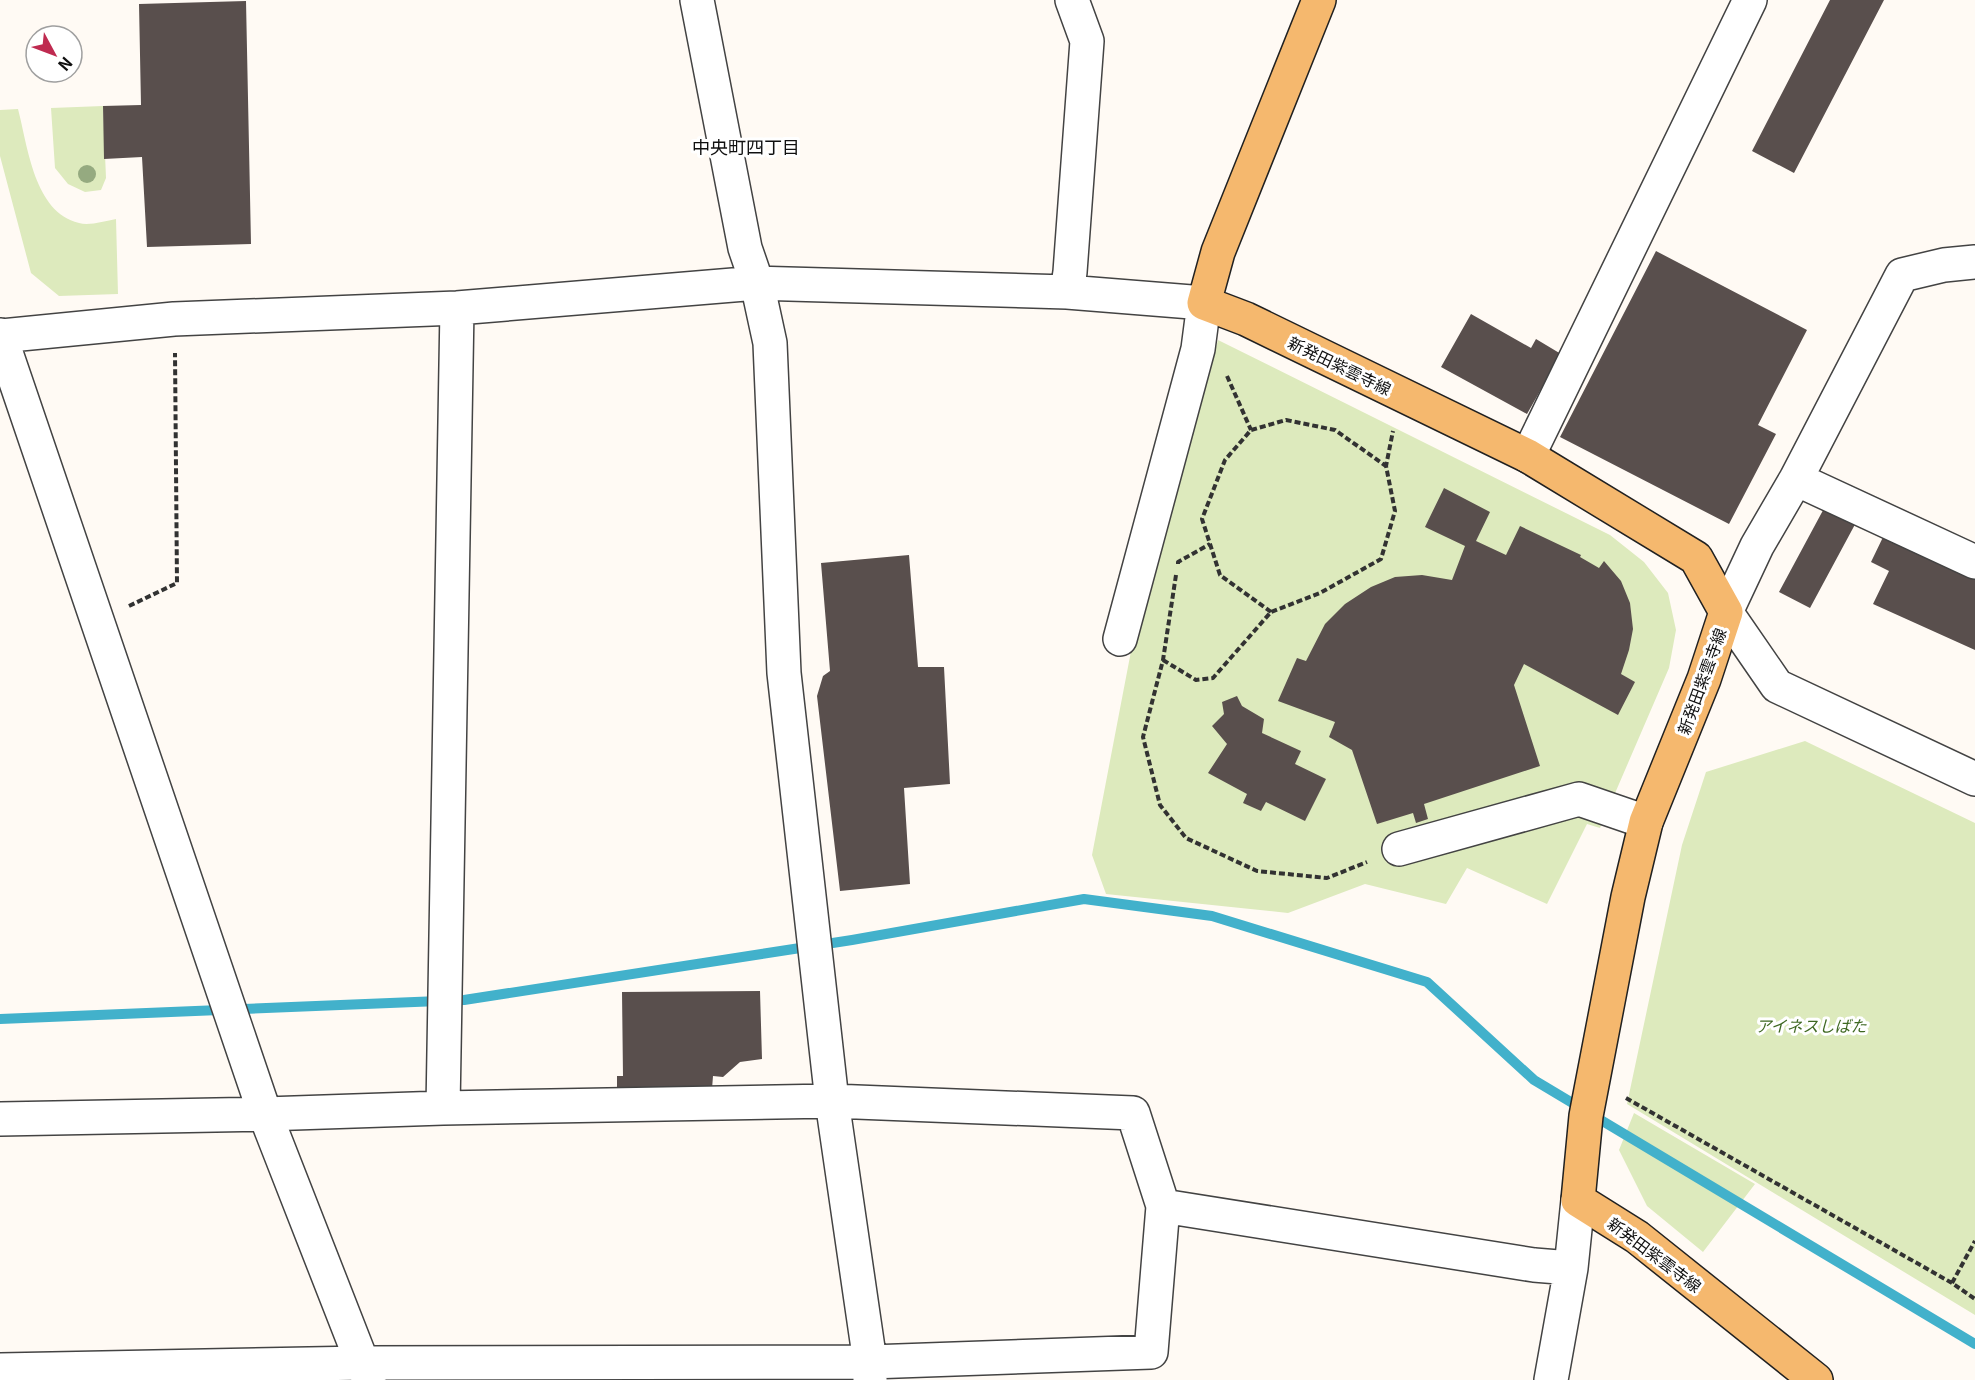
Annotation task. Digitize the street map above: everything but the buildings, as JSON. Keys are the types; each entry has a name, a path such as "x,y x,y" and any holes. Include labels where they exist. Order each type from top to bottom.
{"main road":[{"path":"1204,303 1218,252 1319,0"},
{"name":"新発田紫雲寺線","path":"1204,303 1246,319 1528,456 1696,558 1726,612 1704,679 1646,822 1628,897 1586,1116 1578,1200 1637,1237 1816,1380"}],"street":[{"path":"697,0 745,248 757,284 770,343 784,673 832,1101 870,1371"},
{"path":"1067,292 1087,42 1072,0"},
{"path":"1528,456 1750,0"},
{"path":"1975,262 1944,265 1902,275 1796,479 1757,546 1726,612 1777,686 1975,779"},
{"path":"366,1372 265,1114 0,336 174,319 457,308 757,284 1067,292 1204,303 1198,349 1120,639"},
{"path":"443,1108 457,308"},
{"path":"1796,479 1975,562"},
{"path":"1399,849 1579,799 1646,822"},
{"path":"0,1119 832,1101 1133,1113 1163,1206 1151,1352 870,1371 0,1370"},
{"path":"1551,1380 1571,1268 1578,1200"},
{"path":"1163,1206 1534,1265 1571,1268"}],"path":[{"path":"97,621 177,583 174,319"},
{"path":"1198,349 1226,372 1251,430"},
{"path":"1270,612 1220,575 1202,519 1225,460 1251,430 1286,420 1335,430 1386,466"},
{"path":"1163,660 1196,680 1213,678 1270,612 1320,593 1381,560 1395,511 1386,466 1395,421"},
{"path":"1210,544 1178,562 1163,660 1143,737 1160,804 1186,838 1257,871 1327,878 1399,849"},
{"path":"1623,1096 1975,1299"},
{"path":"1952,1284 1975,1241"}],"green space":[{"path":"103,106 106,178 101,190 85,192 68,184 55,168 51,108"},
{"path":"18,109 35,176 52,206 64,217 83,224 116,219 118,294 59,296 31,273 0,156 0,110"},
{"path":"1218,340 1610,535 1644,562 1668,593 1676,630 1669,668 1600,828 1587,824 1547,904 1467,868 1446,904 1365,884 1288,913 1106,894 1092,855 1132,646"},
{"name":"アイネスしばた","path":"1805,741 1975,823 1975,1315 1627,1104 1682,845 1706,772"},
{"path":"1634,1113 1755,1184 1703,1252 1647,1206 1619,1150"}],"waterway":[{"path":"0,1019 464,1000 852,940 1084,899 1212,916 1427,982 1534,1080 1975,1344"}],"district":[{"name":"中央町四丁目","path":"746,146"}]}
